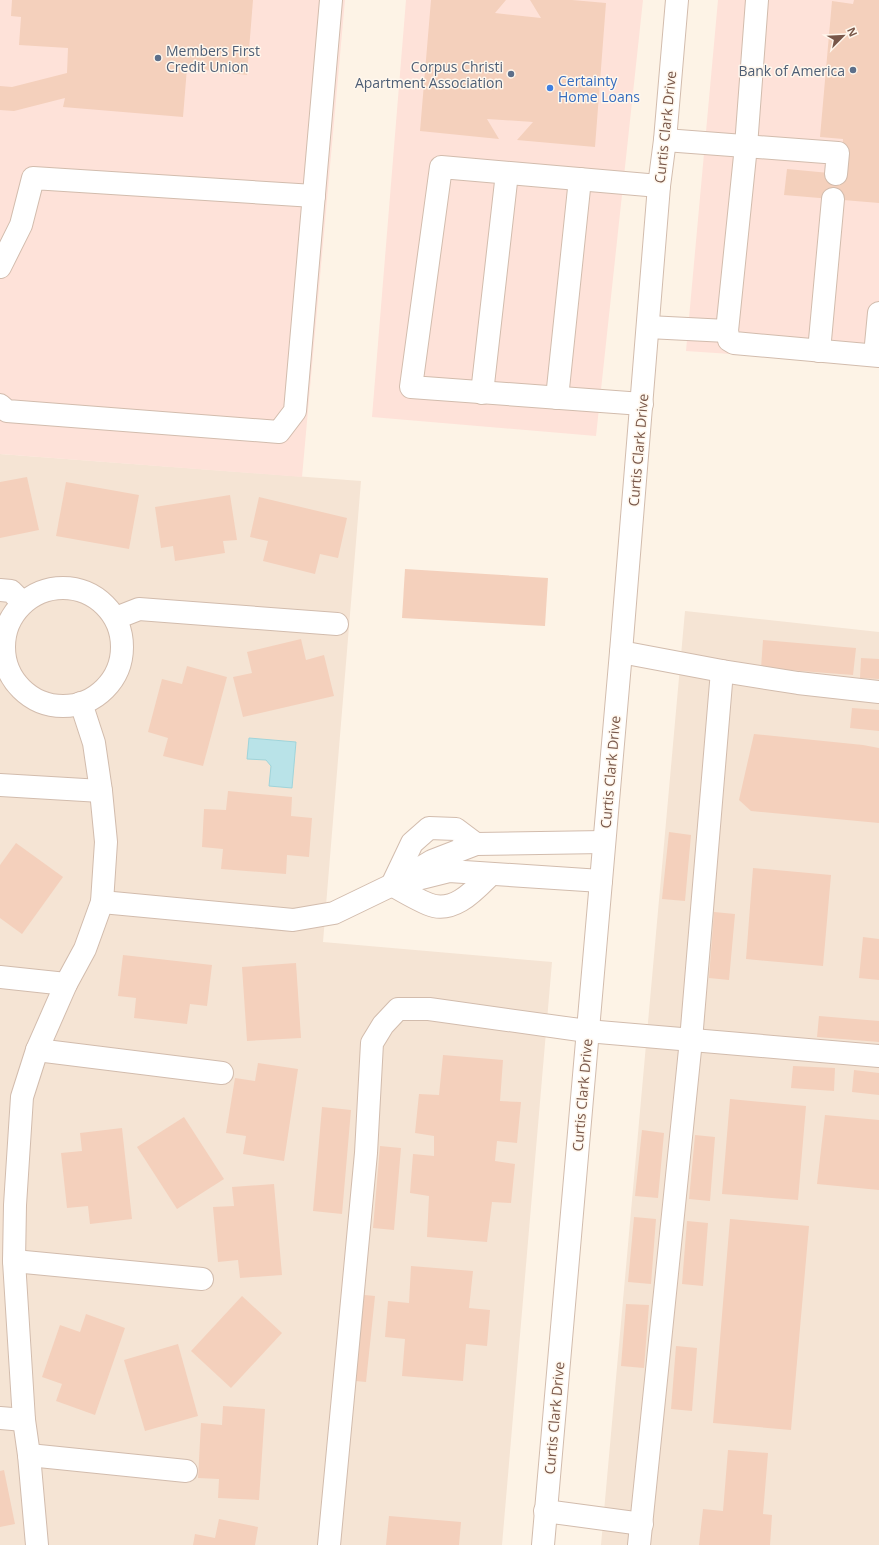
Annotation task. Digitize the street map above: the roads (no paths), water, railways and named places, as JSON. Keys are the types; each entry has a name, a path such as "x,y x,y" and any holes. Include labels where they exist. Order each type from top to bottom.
{"street":[{"path":"0,404 7,411 279,432 295,411 332,0"},
{"name":"Curtis Clark Drive","path":"542,1545 621,652 659,186 665,140 678,0"},
{"path":"757,0 746,146 727,332 729,340 734,343 877,356 879,313"},
{"path":"665,140 746,146 837,164"},
{"path":"642,404 411,387 441,167 659,186"},
{"path":"482,393 507,173"},
{"path":"0,267 21,225 33,178 314,196"},
{"path":"558,398 580,179"},
{"path":"819,351 834,199"},
{"path":"648,327 727,332"},
{"path":"67,587 88,592 104,604 116,618 121,635 119,666 110,684 99,694 81,703 56,706 36,700 27,694 13,679 5,660 3,644 8,624 13,613 28,598 46,589 67,587"},
{"path":"0,590 11,591 23,603"},
{"path":"116,618 139,609 337,624"},
{"path":"621,652 722,671 798,683 879,692"},
{"path":"639,1545 691,1040 722,671"},
{"path":"37,1545 29,1455 24,1420 14,1261 8,1204 22,1097 37,1050 66,984 85,949 102,902 106,842 102,791 94,742 81,703"},
{"path":"0,785 102,791"},
{"path":"392,885 412,843 429,828 456,830 476,844"},
{"path":"102,902 292,920 334,913 392,885 432,862 476,844 604,842"},
{"path":"392,885 449,871 601,881"},
{"path":"392,885 429,905 447,906 468,897 491,874"},
{"path":"0,978 66,984"},
{"path":"329,1545 366,1153 372,1043 383,1025 398,1010 428,1009 587,1031 879,1056"},
{"path":"37,1050 222,1073"},
{"path":"14,1261 202,1279"},
{"path":"0,1418 24,1420"},
{"path":"29,1455 186,1471"},
{"path":"546,1511 642,1524"}],"water":[{"path":"249,738 296,742 292,788 269,786 271,766 266,760 247,759"}],"place":[{"name":"Members First Credit Union","path":"158,58"},
{"name":"Bank of America","path":"853,70"},
{"name":"Corpus Christi Apartment Association","path":"511,74"},
{"name":"Certainty Home Loans","path":"550,88"}]}
